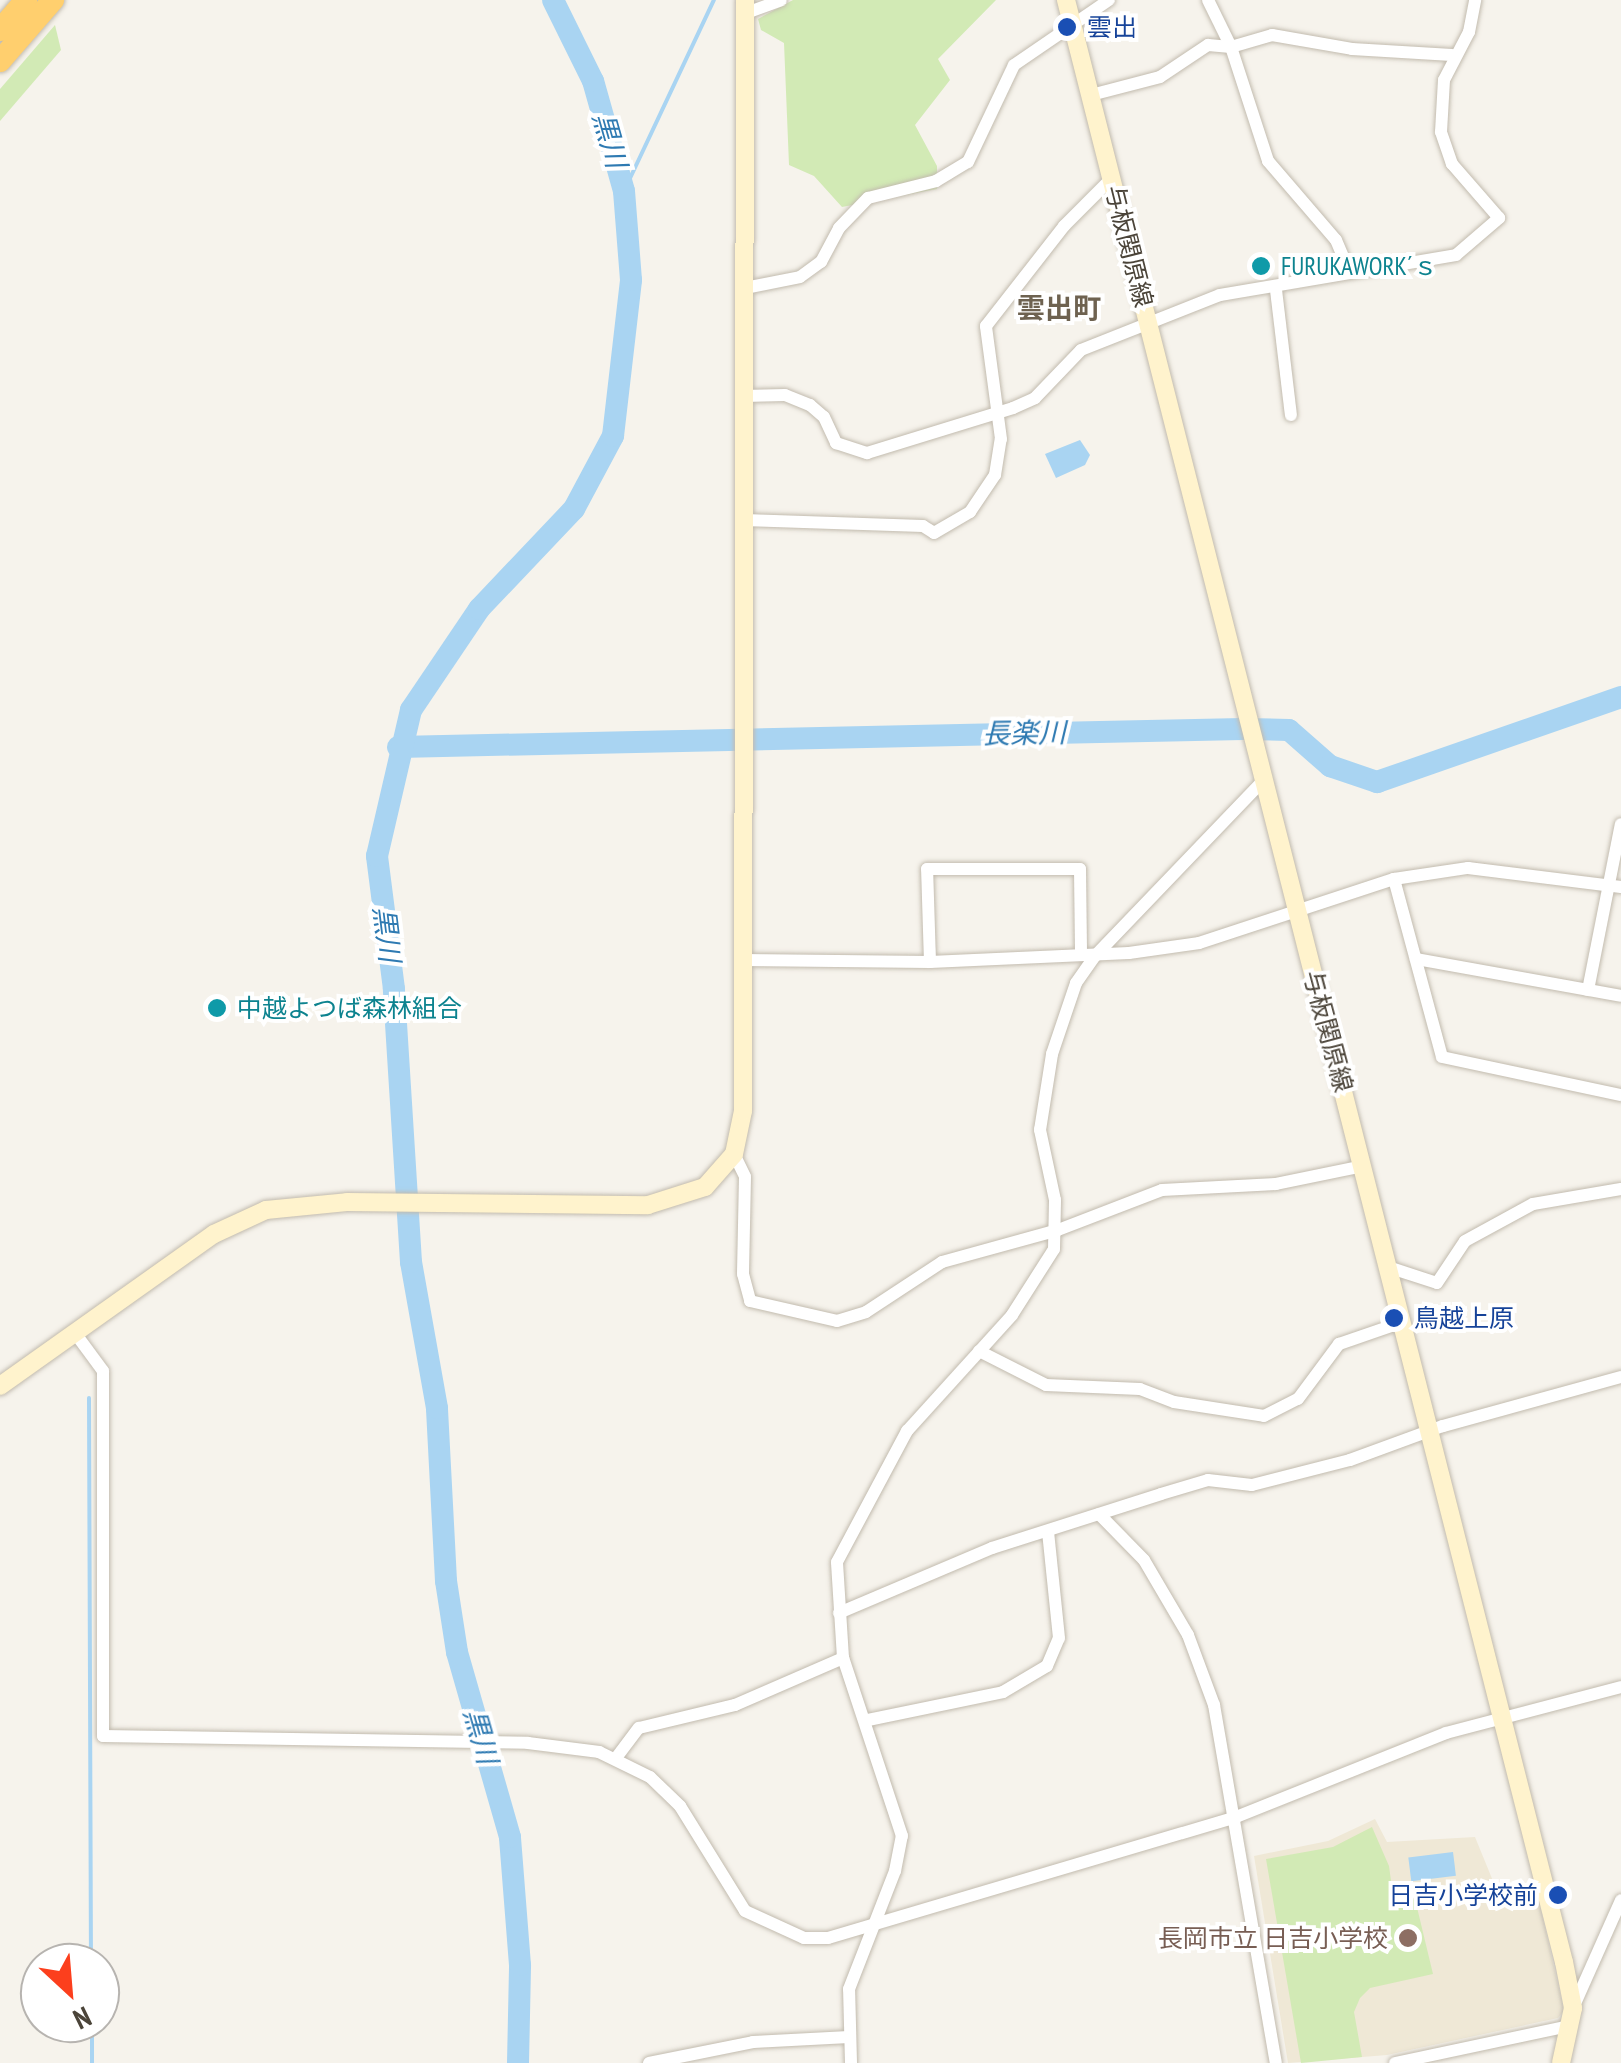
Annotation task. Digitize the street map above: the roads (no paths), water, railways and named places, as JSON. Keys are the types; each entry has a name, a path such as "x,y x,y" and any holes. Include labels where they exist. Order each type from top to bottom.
{"highway":[{"path":"0,30 26,0"},
{"path":"0,61 53,0"}],"main road":[{"name":"与板関原線","path":"1066,0 1501,1717 1571,2017 1562,2063"},
{"path":"0,1386 239,1220 294,1206 381,1202 664,1202 705,1187 734,1154 743,1110 746,7"}],"street":[{"path":"746,7 780,0"},
{"path":"744,288 800,277 820,262 839,228 868,198 936,180 968,162 1014,65 1073,29 1109,0"},
{"path":"1208,0 1231,47 1268,161 1336,240 1349,271"},
{"path":"743,396 785,394 810,404 836,444 855,454 1035,398 1081,350 1220,295 1276,290 1349,271 1438,262 1477,243 1499,218 1444,146 1444,80 1452,56 1469,32 1475,0"},
{"path":"1091,95 1160,76 1208,45 1231,47 1283,34 1352,49 1452,56"},
{"path":"744,520 946,530 979,502 995,475 1000,440 986,326 1064,226 1112,179"},
{"path":"1276,290 1291,415"},
{"path":"850,2063 849,1989 902,1836 868,1720 843,1658 834,1580 844,1540 907,1430 980,1351 1042,1273 1058,1230 1040,1130 1052,1054 1088,955 1264,780"},
{"path":"1588,990 1615,885 1621,824"},
{"path":"744,960 930,962 1088,955 1198,943 1394,879 1498,867 1615,885"},
{"path":"930,962 927,869 1080,869 1088,955"},
{"path":"1394,879 1442,1057 1621,1094"},
{"path":"1416,958 1621,996"},
{"path":"734,1154 745,1177 743,1274 756,1307 852,1319 942,1262 1058,1230 1162,1190 1276,1184 1364,1166"},
{"path":"1390,1268 1437,1284 1465,1242 1532,1204 1621,1189"},
{"path":"980,1351 1046,1384 1140,1388 1174,1402 1264,1416 1298,1399 1339,1344 1403,1322"},
{"path":"75,1333 103,1371 103,1736 572,1745 616,1758 680,1806 730,1893 762,1924 804,1938 828,1938 1236,1817 1501,1717 1621,1687"},
{"path":"839,1613 992,1548 1208,1480 1252,1485 1350,1460 1431,1431 1621,1377"},
{"path":"1099,1514 1144,1560 1188,1635 1214,1705 1276,2063"},
{"path":"868,1720 1003,1692 1046,1666 1059,1638 1048,1532"},
{"path":"616,1758 639,1728 735,1705 843,1658"},
{"path":"1395,2063 1571,2017 1621,1900"},
{"path":"649,2063 753,2042 849,2037"}],"water":[{"path":"1080,440 1090,455 1085,465 1056,478 1045,454"},
{"path":"1453,1852 1456,1876 1411,1881 1408,1857"}],"waterway":[{"name":"黒川","path":"518,2063 520,1965 510,1837 457,1652 446,1581 437,1408 411,1262 394,989 377,856 411,710 479,609 574,509 613,436 631,280 624,191 593,81 553,0"},
{"path":"624,191 714,0"},
{"name":"長楽川","path":"398,747 1289,730 1330,766 1377,782 1621,697"},
{"path":"89,1398 91,1943"},
{"path":"92,2043 92,2063"}],"place":[{"name":"雲出","path":"1067,27"},
{"name":"FURUKAWORK´ｓ","path":"1261,266"},
{"name":"中越よつば森林組合","path":"217,1008"},
{"name":"鳥越上原","path":"1394,1318"},
{"name":"日吉小学校前","path":"1558,1895"},
{"name":"長岡市立 日吉小学校","path":"1408,1938"}],"district":[{"name":"雲出町","path":"1059,308"}]}
